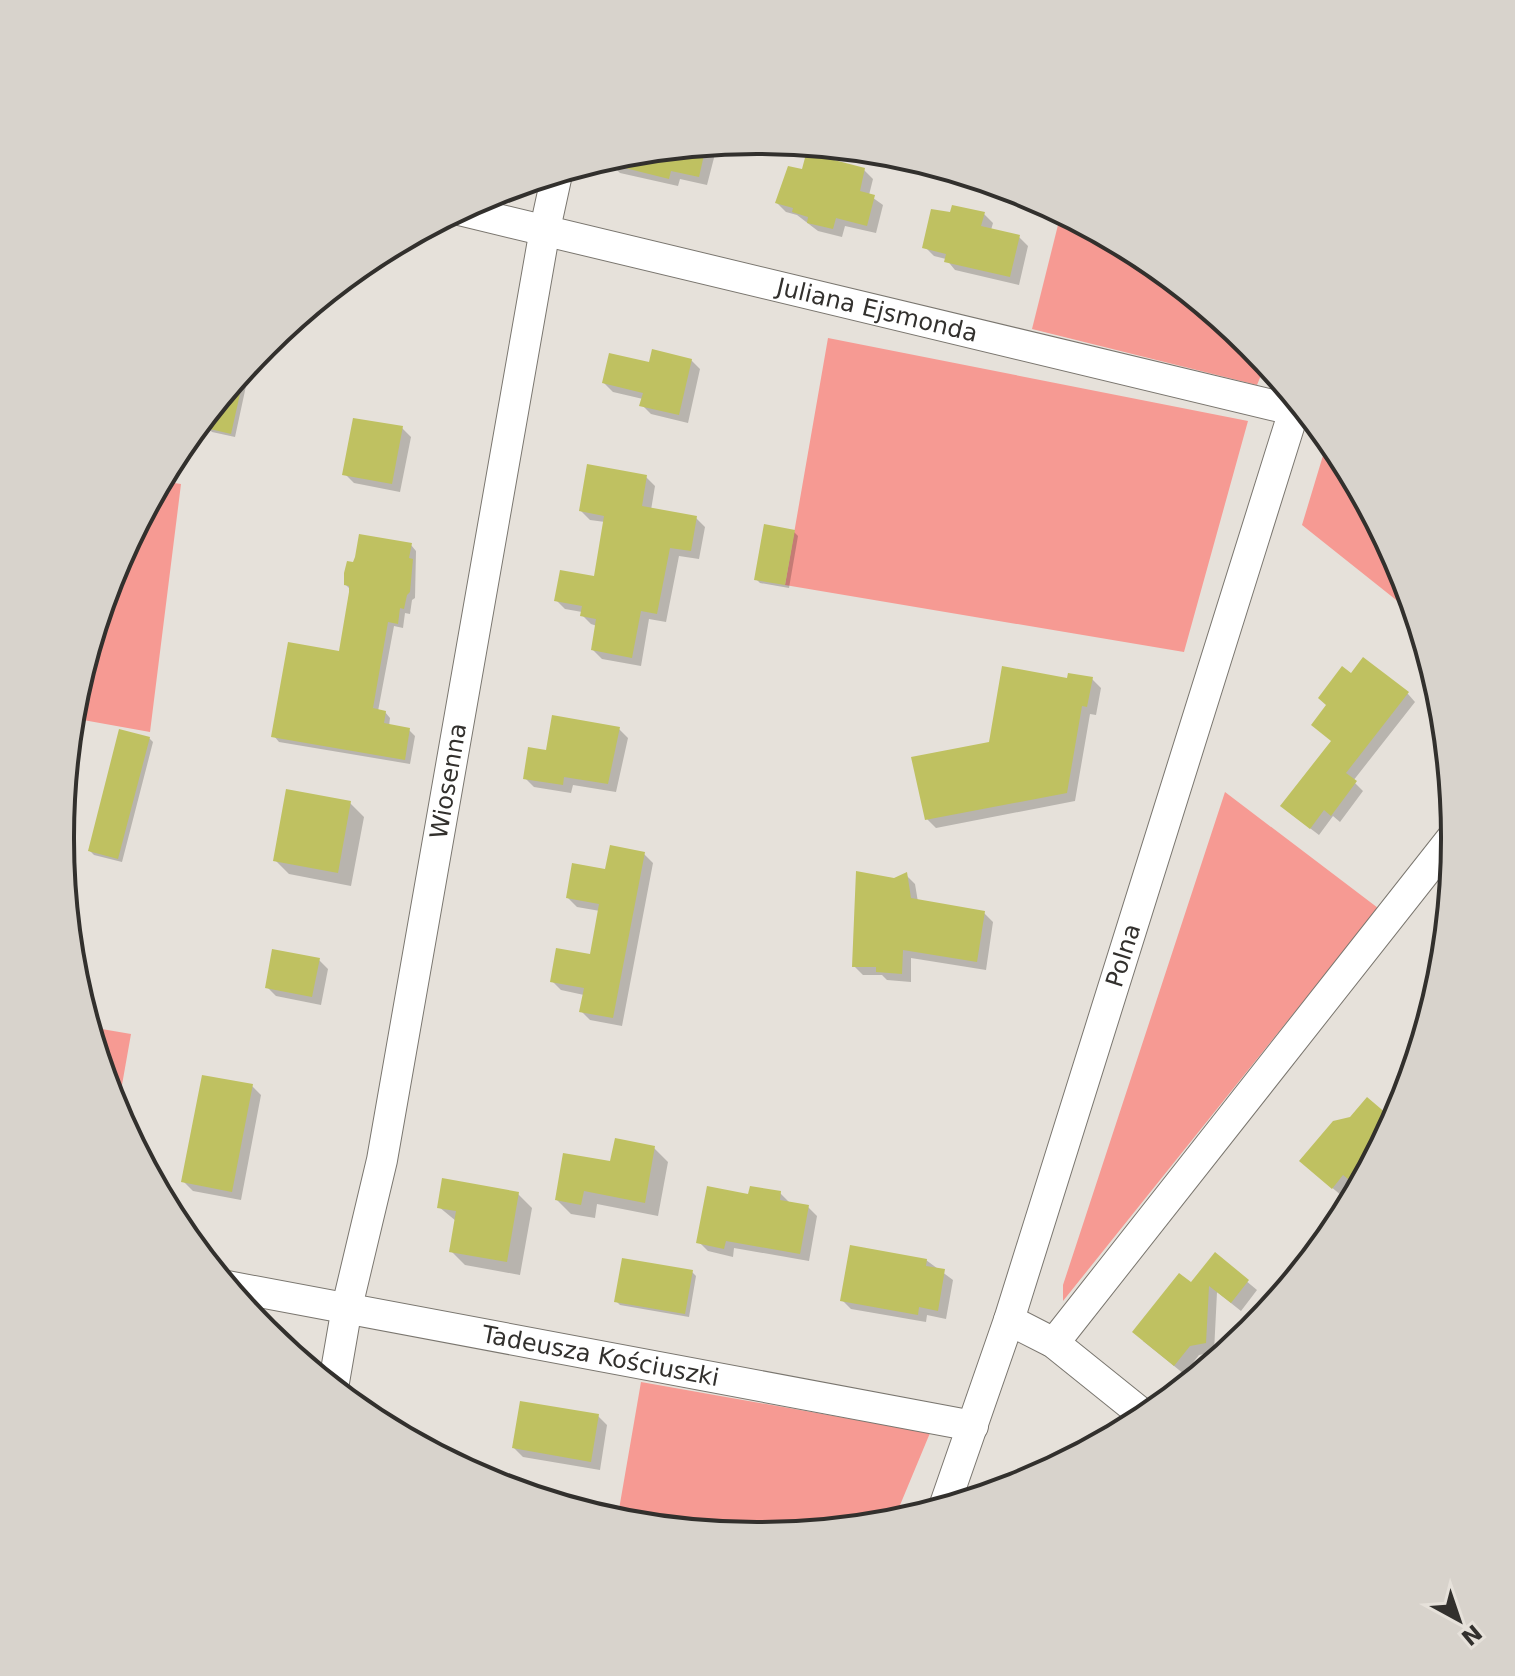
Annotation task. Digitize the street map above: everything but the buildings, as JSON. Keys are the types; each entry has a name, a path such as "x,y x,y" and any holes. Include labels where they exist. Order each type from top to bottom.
{"street":[{"name":"Wiosenna","path":"335,1375 347,1307 382,1160 554,186"},
{"name":"Juliana Ejsmonda","path":"479,214 1284,402"},
{"name":"Polna","path":"949,1494 1009,1320 1293,413"},
{"path":"1054,1343 1441,852"},
{"name":"Tadeusza Kościuszki","path":"244,1289 973,1426"},
{"path":"1009,1320 1054,1343 1134,1408"}],"shaded area":[{"path":"1058,224 1099,246 1174,296 1208,324 1261,376 1257,385 1032,329"},
{"path":"828,338 1248,421 1184,652 785,585"},
{"path":"1323,454 1371,536 1399,602 1302,525"},
{"path":"174,483 181,484 150,732 85,720 110,618 144,536"},
{"path":"1225,792 1378,908 1063,1301 1063,1285"},
{"path":"101,1029 131,1034 121,1088"},
{"path":"641,1382 930,1433 900,1506 847,1516 758,1522 668,1516 619,1507"}]}
